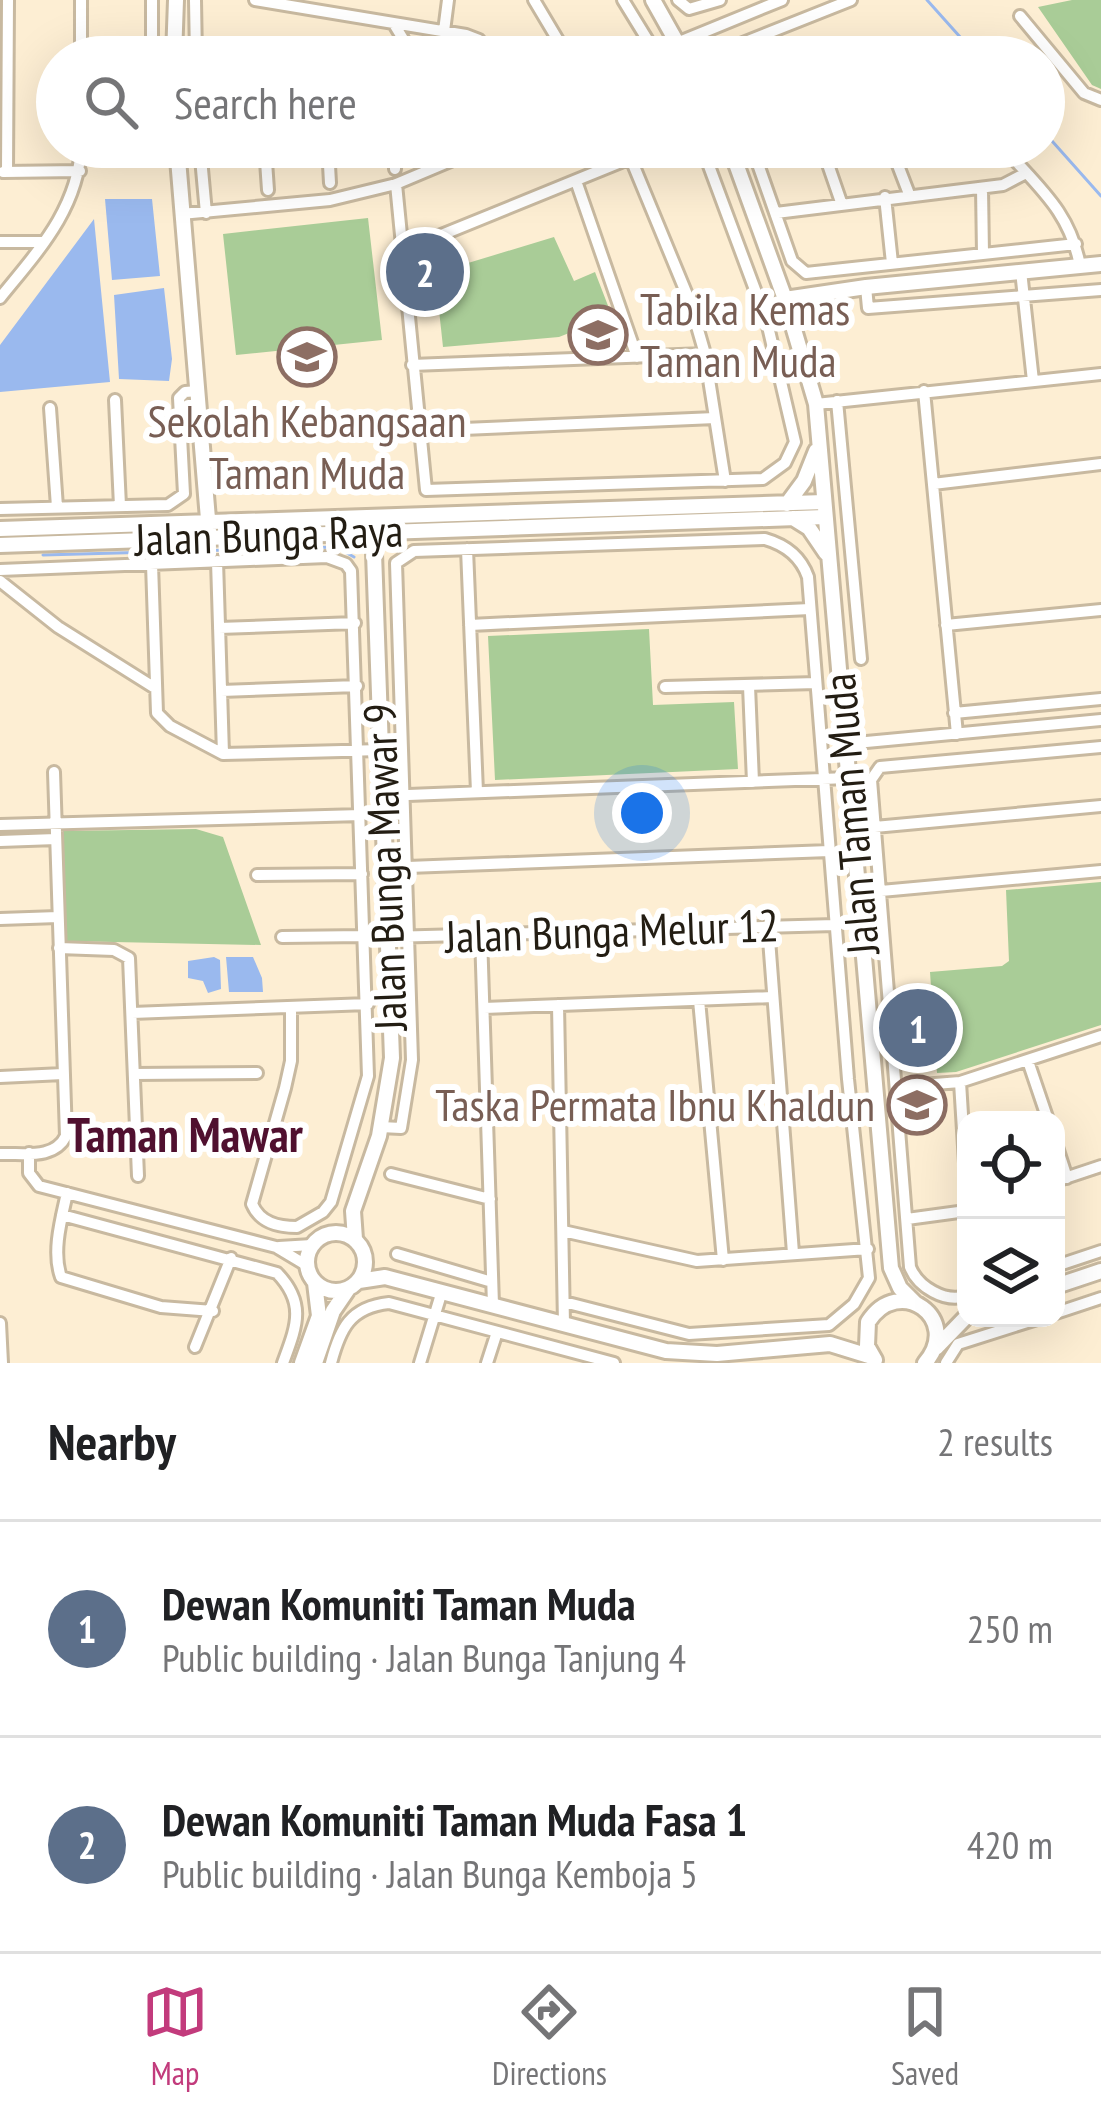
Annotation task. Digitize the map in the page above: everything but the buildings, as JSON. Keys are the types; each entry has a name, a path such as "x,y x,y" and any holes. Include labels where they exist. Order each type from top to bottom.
{"street":[{"path":"8,0 3,171 80,171"},
{"path":"81,0 81,36"},
{"path":"152,0 152,36"},
{"path":"175,36 176,0"},
{"path":"195,0 195,36"},
{"path":"255,0 463,36"},
{"path":"444,31 448,0"},
{"path":"534,0 555,36"},
{"path":"623,0 645,36"},
{"path":"653,0 673,36"},
{"path":"678,0 689,9 720,0"},
{"path":"697,36 782,0"},
{"path":"762,36 850,0"},
{"path":"1020,16 1037,36"},
{"path":"394,24 401,36"},
{"path":"702,32 704,36"},
{"path":"1065,70 1084,93 1101,100"},
{"path":"0,298 69,205 80,168"},
{"path":"179,168 209,530"},
{"path":"202,168 206,213"},
{"path":"266,168 268,190"},
{"path":"329,168 330,183"},
{"path":"182,214 330,200 396,184 433,168"},
{"path":"402,251 600,168"},
{"path":"636,168 690,302 705,354 725,481"},
{"path":"396,184 426,490 763,479 792,453 795,442 767,322 710,168"},
{"name":"Jalan Taman Muda","path":"738,168 815,404 891,1268 900,1288 922,1308"},
{"path":"760,168 792,261 806,273 1076,244"},
{"path":"829,168 841,202"},
{"path":"900,168 909,194"},
{"path":"1022,168 1065,219 1080,266"},
{"path":"776,213 1003,185 1026,173"},
{"path":"575,181 637,357"},
{"path":"982,188 983,254"},
{"path":"885,196 892,263"},
{"path":"727,215 752,206"},
{"path":"0,242 44,242"},
{"path":"784,299 1101,264"},
{"path":"1021,272 1033,381"},
{"path":"866,287 868,308 1101,290"},
{"path":"412,365 705,354"},
{"path":"815,404 1101,374"},
{"path":"0,509 169,505 184,494 179,398 198,391"},
{"path":"924,391 957,734"},
{"path":"115,400 120,506"},
{"path":"837,401 861,658"},
{"path":"50,408 57,507"},
{"path":"418,431 715,418"},
{"path":"819,436 790,511 817,536 830,564"},
{"path":"933,484 1101,464"},
{"path":"530,489 532,512"},
{"name":"Jalan Bunga Raya","path":"373,524 450,528 825,509"},
{"name":"Jalan Bunga Raya","path":"0,545 532,512 790,511"},
{"name":"Jalan Bunga Mawar 9","path":"355,1239 353,1211 381,1127 392,1058 373,524"},
{"path":"450,528 451,550"},
{"name":"Jalan Bunga Raya","path":"0,529 209,530"},
{"path":"381,1127 400,1128 412,1060 396,563 404,554 467,549 765,539 786,548 801,562 808,578 868,1278 854,1304 829,1325 689,1334 564,1302"},
{"path":"26,544 27,569"},
{"path":"467,549 477,793"},
{"path":"0,570 327,557 346,564 353,579 355,623 368,1076 331,1202 298,1227 256,1214 254,1191 291,1060 291,1006"},
{"path":"217,561 224,754"},
{"path":"152,564 157,712 170,726 224,754 382,750"},
{"path":"0,581 58,627 155,688"},
{"path":"470,625 810,609"},
{"path":"946,625 1101,610"},
{"path":"219,628 355,623"},
{"path":"665,687 816,683"},
{"path":"221,691 357,686"},
{"path":"749,686 753,782"},
{"path":"954,712 1101,699"},
{"path":"845,745 1101,720"},
{"path":"957,1297 934,1291 912,1273 871,780 880,767 1101,747"},
{"path":"0,1154 48,1153 59,1148 66,1136 54,772"},
{"path":"383,796 848,778"},
{"path":"853,829 1101,806"},
{"path":"0,825 361,815"},
{"path":"0,841 56,839"},
{"path":"407,867 829,851"},
{"path":"880,891 1101,871"},
{"path":"257,875 362,874"},
{"path":"0,919 58,917"},
{"name":"Jalan Bunga Melur 12","path":"388,937 836,925"},
{"path":"768,926 793,1253"},
{"path":"481,934 493,1305"},
{"path":"282,937 364,936"},
{"path":"59,947 124,952 129,958 138,1176"},
{"path":"484,1008 773,997"},
{"path":"699,1000 723,1259"},
{"path":"132,1013 368,1004"},
{"path":"558,1005 564,1324"},
{"path":"897,1087 960,1082 1100,1040"},
{"path":"1028,1061 1045,1111"},
{"path":"134,1074 257,1073"},
{"path":"0,1077 63,1074"},
{"path":"960,1082 962,1111"},
{"path":"29,1153 32,1181 276,1247 306,1265 315,1283 319,1316 302,1363"},
{"path":"344,1164 367,1171"},
{"path":"1065,1178 1101,1166"},
{"path":"391,1174 490,1199"},
{"path":"68,1193 58,1269 62,1277 161,1306 213,1311"},
{"name":"Jalan Bunga Mawar 9","path":"332,1233 353,1211"},
{"path":"907,1219 957,1212"},
{"path":"62,1216 278,1273 298,1304 298,1321 283,1363"},
{"path":"563,1231 698,1261 868,1249"},
{"path":"276,1247 312,1245 332,1233 355,1239 385,1277"},
{"path":"306,1265 312,1245"},
{"path":"1065,1263 1101,1250"},
{"path":"315,1363 333,1311 364,1273 364,1253"},
{"path":"397,1254 492,1282"},
{"path":"195,1347 231,1258"},
{"name":"Jalan Taman Muda","path":"873,1316 891,1268"},
{"path":"1065,1283 1101,1271"},
{"path":"315,1283 330,1291 385,1277 691,1354 830,1344 875,1360"},
{"path":"420,1363 442,1292"},
{"path":"1065,1310 1101,1298"},
{"path":"830,1344 895,1301 957,1314"},
{"path":"331,1363 346,1320 389,1303 614,1363"},
{"path":"922,1308 937,1334 934,1349"},
{"path":"873,1316 867,1346 875,1360"},
{"path":"0,1323 2,1363"},
{"path":"925,1363 957,1325"},
{"path":"946,1363 958,1344 1012,1327"},
{"path":"488,1363 497,1332"},
{"path":"554,1363 558,1348"}],"green space":[{"path":"1101,0 1101,89 1092,85 1065,46 1065,36 1058,36 1038,7"},
{"path":"368,218 382,340 236,355 223,234"},
{"path":"554,237 574,281 595,272 612,316 559,337 443,347 435,273"},
{"path":"649,629 653,705 734,702 738,769 495,780 488,636"},
{"path":"196,829 223,837 261,945 66,941 63,831"},
{"path":"1101,882 1101,1025 956,1072 937,1073 930,972 1002,966 1009,961 1006,890"}],"water":[{"path":"105,199 152,199 160,276 112,280"},
{"path":"94,219 110,382 0,392 0,345"},
{"path":"164,288 172,359 169,381 119,379 114,295"},
{"path":"226,957 253,957 263,992 229,992"},
{"path":"220,960 221,989 208,993 203,981 188,978 188,961"}],"waterway":[{"path":"927,0 959,36"},
{"path":"1065,156 1101,196"},
{"path":"43,555 336,547 354,557"}],"place":[{"name":"Dewan Komuniti Taman Muda Fasa 1","path":"425,272"},
{"name":"Tabika Kemas Taman Muda","path":"598,335"},
{"name":"Sekolah Kebangsaan Taman Muda","path":"307,357"},
{"name":"Dewan Komuniti Taman Muda","path":"918,1028"},
{"name":"Taska Permata Ibnu Khaldun","path":"917,1105"}],"district":[{"name":"Taman Mawar","path":"185,1135"}]}
